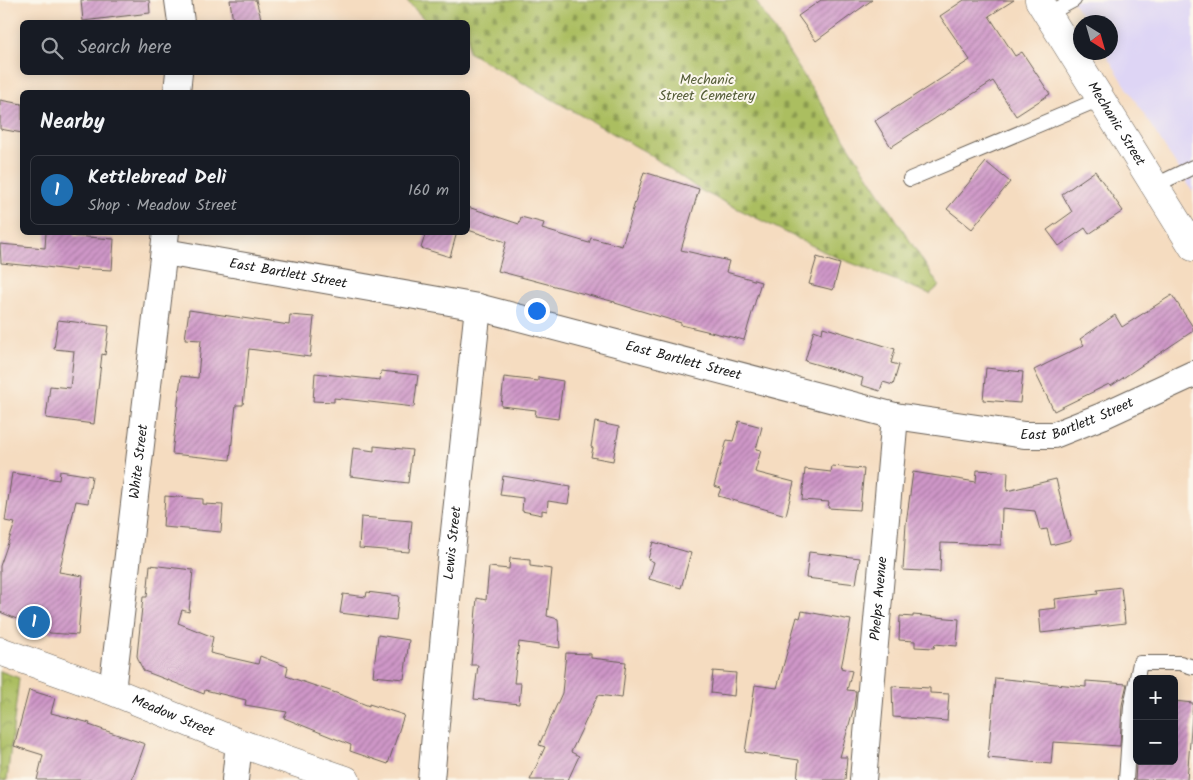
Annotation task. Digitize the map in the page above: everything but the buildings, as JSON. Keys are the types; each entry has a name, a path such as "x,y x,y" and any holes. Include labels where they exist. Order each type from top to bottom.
{"street":[{"path":"178,0 181,20"},
{"name":"Mechanic Street","path":"1044,7 1193,247"},
{"path":"178,90 179,75"},
{"name":"East Bartlett Street","path":"166,242 478,306 895,416 1024,435 1054,435 1102,416 1193,374"},
{"name":"White Street","path":"112,692 166,242"},
{"name":"Lewis Street","path":"431,780 449,578 478,306"},
{"name":"Phelps Avenue","path":"863,780 895,416"},
{"name":"Meadow Street","path":"0,650 239,743 346,780"},
{"path":"235,780 239,743"}],"lane":[{"path":"1044,7 1074,0"},
{"path":"910,180 1100,99"},
{"path":"1154,186 1193,167"},
{"path":"1126,780 1131,706 1140,662 1180,663 1193,668"}],"shaded area":[{"path":"1072,0 1193,0 1193,192 1109,60 1118,60 1118,15 1082,15"}],"green space":[{"name":"Mechanic Street Cemetery","path":"406,0 755,0 939,286 930,294 831,255 700,190 646,152 470,53 470,20 425,20"},
{"path":"0,671 19,678 7,780 0,780"}],"place":[{"name":"Kettlebread Deli","path":"34,622"}]}
